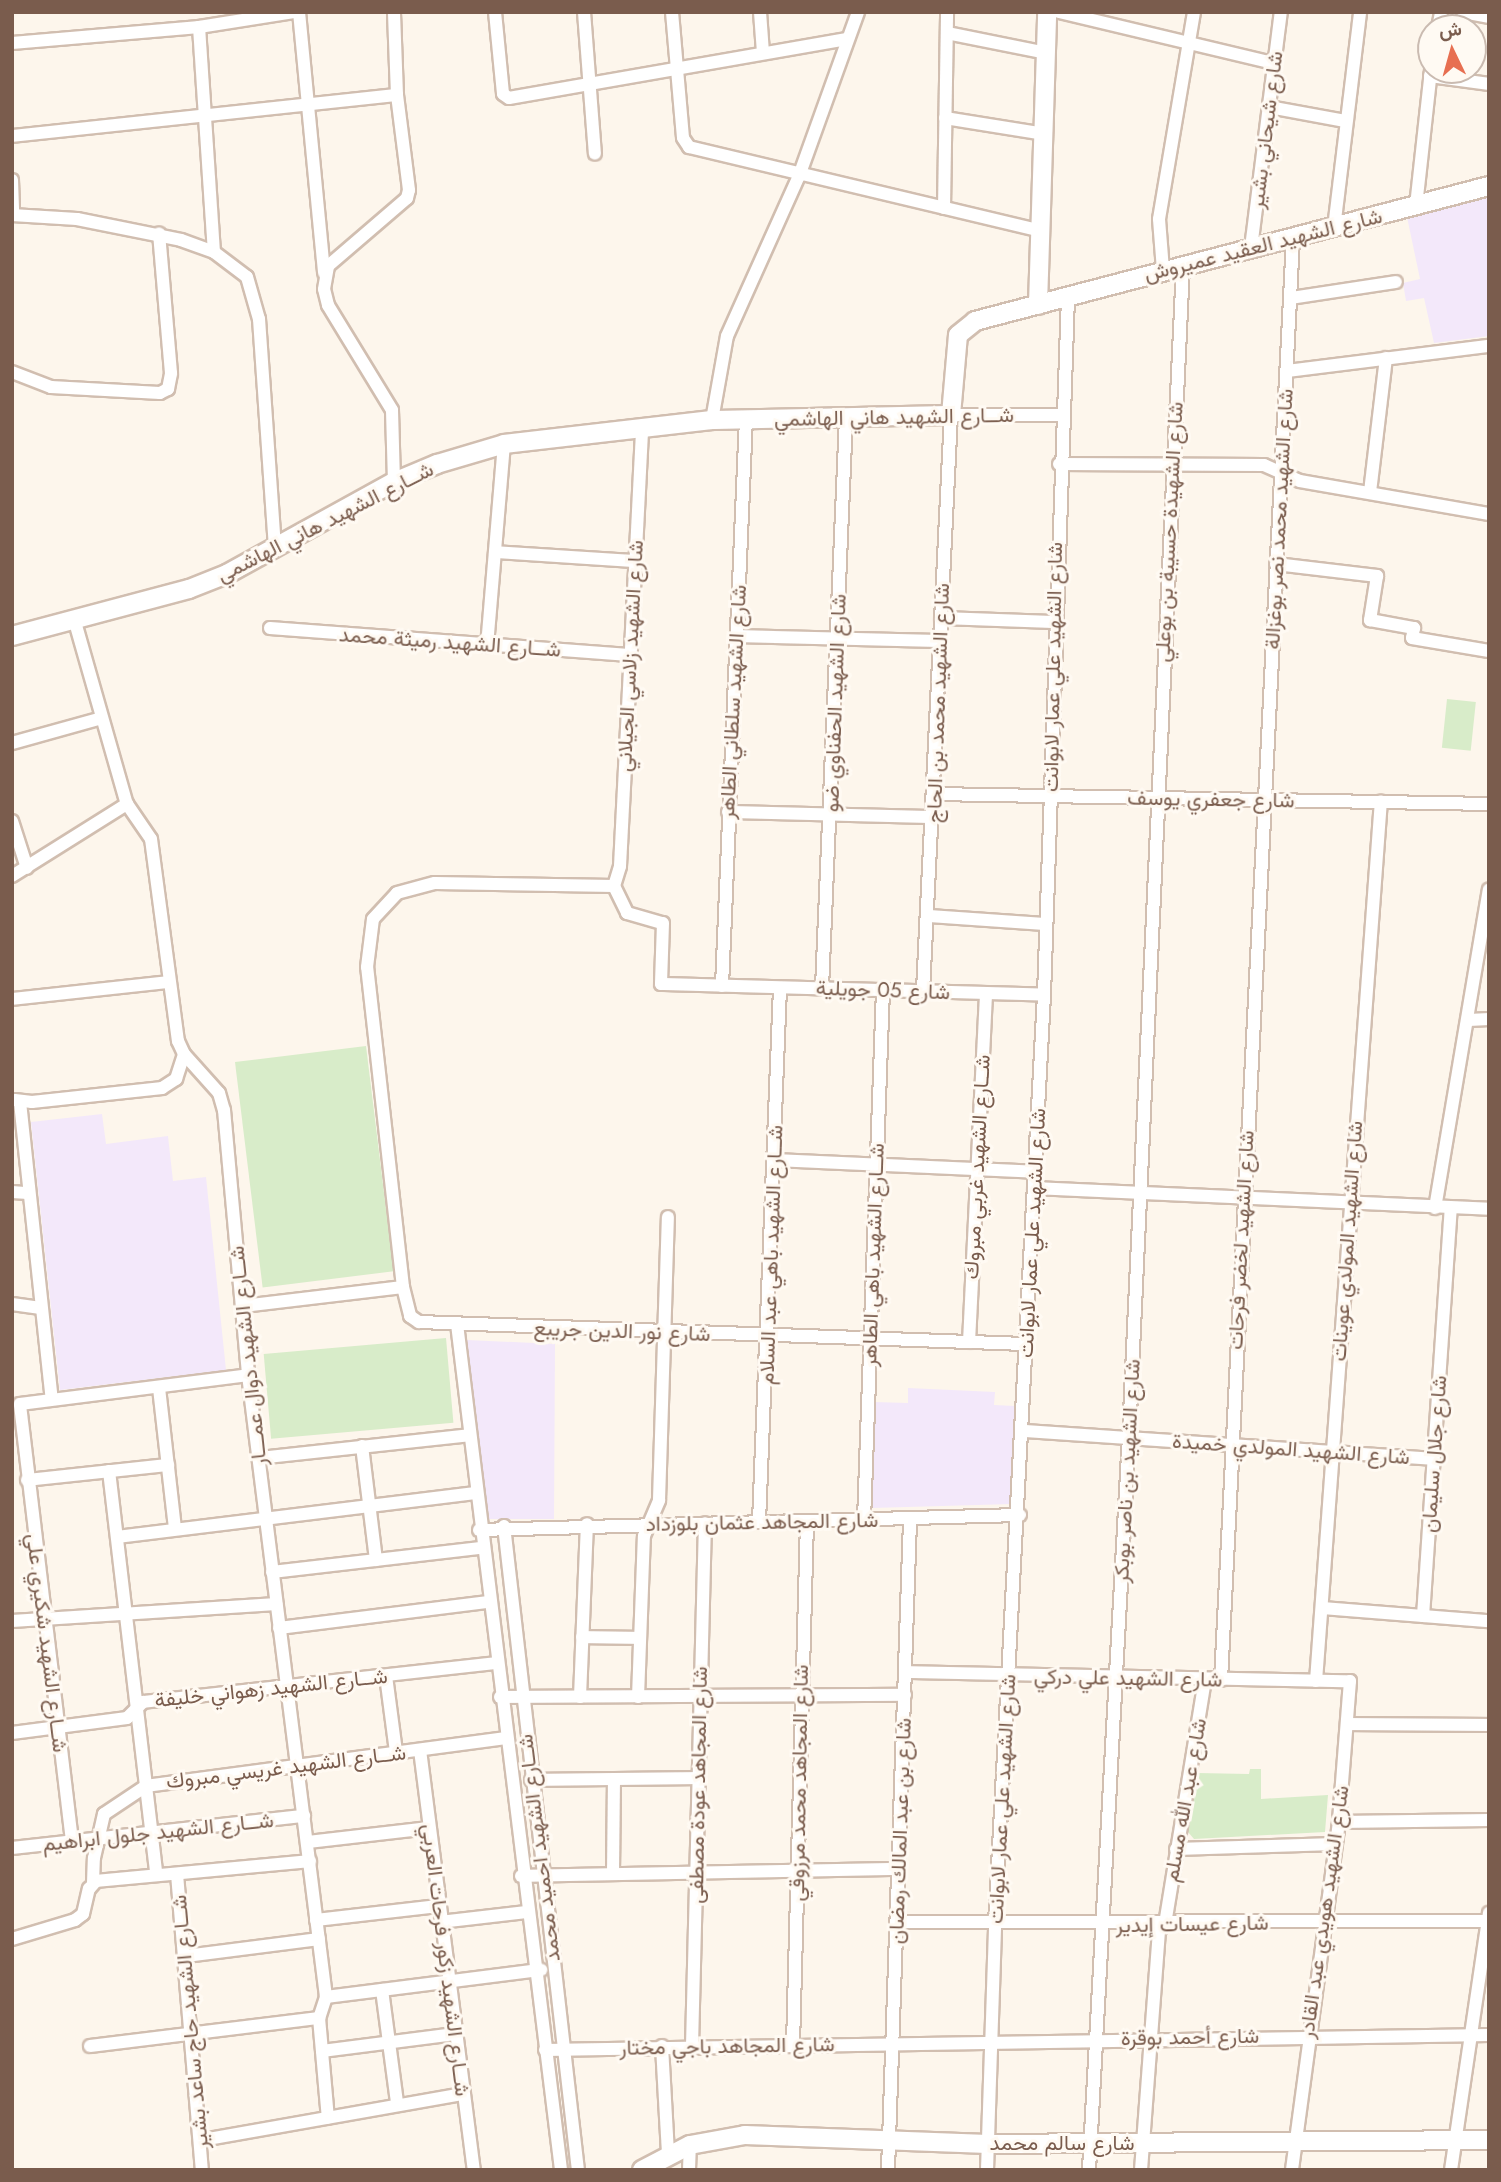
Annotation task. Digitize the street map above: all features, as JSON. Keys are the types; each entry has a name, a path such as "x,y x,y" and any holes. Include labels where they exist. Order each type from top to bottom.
{"street":[{"path":"12,43 199,27 296,12 328,305 392,410 394,482"},
{"path":"324,276 328,266 407,198 409,186 397,95 394,12"},
{"path":"495,12 506,98 847,39"},
{"path":"584,12 595,154"},
{"path":"672,12 683,138 688,147 799,176 1042,231"},
{"path":"760,12 763,53"},
{"path":"712,420 727,336 799,176 858,12"},
{"path":"944,208 947,12"},
{"path":"1038,305 1047,12"},
{"path":"1059,12 1099,17 1188,43 1273,63"},
{"path":"1163,270 1159,219 1194,12"},
{"name":"شارع شيحاني بشير","path":"1251,248 1281,12"},
{"path":"1334,228 1360,12"},
{"path":"199,27 208,116 214,252"},
{"path":"947,33 1046,53"},
{"path":"1416,206 1430,84"},
{"path":"12,136 397,95"},
{"path":"1269,107 1345,121"},
{"path":"945,118 1045,134"},
{"path":"12,180 13,215 77,219 159,234 214,252 247,277 255,300 275,548"},
{"name":"شارع الشهيد العقيد عميروش","path":"951,415 958,335 975,321 1489,186"},
{"path":"12,372 51,387 160,393 168,389 171,373 159,234"},
{"name":"شارع الشهيد محمد نصر بوغزالة","path":"1265,800 1293,238"},
{"name":"شارع الشهيدة حسيبة بن بوعلي","path":"1156,798 1183,265"},
{"path":"1291,298 1396,282"},
{"name":"شارع الشهيد علي عمار لابوانت","path":"987,2170 995,1924 1008,1675 1020,1515 1044,995 1059,464 1068,296"},
{"path":"1287,371 1489,346"},
{"path":"1370,492 1386,358"},
{"name":"شارع الشهيد محمد بن الحاج","path":"923,991 951,415"},
{"name":"شــارع الشهيد هاني الهاشمي","path":"12,636 75,622 188,589 275,548 394,482 436,464 504,444 712,420 1061,415"},
{"name":"شارع الشهيد الحفناوي ضو","path":"822,988 846,417"},
{"name":"شارع الشهيد سلطاني الطاهر","path":"722,986 746,419"},
{"name":"شارع الشهيد زلاسي الجيلاني","path":"614,886 620,866 642,426"},
{"path":"487,646 504,444"},
{"path":"1059,464 1264,465 1300,481 1489,514"},
{"path":"495,552 635,561"},
{"path":"1276,564 1377,576 1370,620 1414,628 1412,638 1489,651"},
{"path":"940,618 1054,622"},
{"name":"شــارع الشهيد دوال عمـــار","path":"75,622 127,804 151,839 173,1023 184,1054 219,1093 223,1110 248,1376 326,1997 319,2018 328,2118"},
{"name":"شــارع الشهيد رميثة محمد","path":"270,628 629,655"},
{"path":"736,636 939,641"},
{"path":"12,743 102,718"},
{"name":"شارع جعفري يوسف","path":"934,794 1489,804"},
{"name":"شارع الشهيد بن ناصر بوبكر","path":"1089,2170 1141,1193 1156,798"},
{"name":"شارع الشهيد لخضر فرحات","path":"1221,1680 1242,1199 1265,800"},
{"name":"شارع الشهيد المولدي عوينات","path":"1317,1681 1381,801"},
{"path":"12,876 127,804"},
{"path":"728,812 933,817"},
{"path":"12,821 27,868"},
{"path":"243,1306 403,1287 366,967 373,919 397,893 435,883 614,886"},
{"name":"شارع 05 جويلية","path":"614,886 626,914 663,923 661,984 1044,995"},
{"path":"1435,1208 1489,890"},
{"path":"928,916 1046,923"},
{"path":"12,999 168,982"},
{"name":"شــارع الشهيد باهي عبد السلام","path":"759,1522 780,988"},
{"name":"شــارع الشهيد باهي الطاهر","path":"863,1520 883,990"},
{"name":"شــارع الشهيد غربي مبروك","path":"970,1342 986,993"},
{"path":"1469,1020 1489,1019"},
{"path":"184,1054 176,1079 162,1088 16,1100 52,1399 248,1376"},
{"path":"775,1160 1035,1172"},
{"path":"1034,1188 1489,1209"},
{"path":"12,1192 28,1193"},
{"name":"شارع جلال سليمان","path":"1423,1616 1451,1208"},
{"path":"638,1697 644,1536 659,1500 668,1217"},
{"name":"شارع نور الدين جريبع","path":"403,1287 410,1316 415,1320 457,1324 1027,1344"},
{"path":"12,1304 41,1308"},
{"name":"شــارع الشهيد احميد محمد","path":"457,1324 504,1738 561,2170"},
{"path":"159,1388 175,1529"},
{"name":"شــارع الشهيد شكيري علي","path":"52,1399 20,1404 19,1456 27,1480 42,1621 72,1840"},
{"name":"شارع الشهيد المولدي خميدة","path":"1024,1431 1433,1459"},
{"path":"259,1458 470,1435"},
{"path":"362,1446 376,1560"},
{"path":"27,1480 168,1465"},
{"path":"109,1471 156,1874"},
{"path":"117,1536 475,1493"},
{"name":"شارع المجاهد عثمان بلوزداد","path":"479,1530 504,1526 1020,1515"},
{"name":"شارع بن عبد المالك رمضان","path":"888,2170 911,1519"},
{"name":"شارع المجاهد محمد مرزوقي","path":"793,2045 807,1521"},
{"name":"شارع المجاهد عودة مصطفى","path":"692,2046 705,1523"},
{"path":"580,1697 587,1524"},
{"name":"شــارع الشهيد احميد محمد","path":"504,1526 541,1873 578,2170"},
{"path":"272,1572 481,1548"},
{"path":"279,1628 488,1602"},
{"path":"12,1621 276,1604"},
{"path":"1322,1608 1489,1621"},
{"path":"582,1637 640,1638"},
{"name":"شــارع الشهيد زهواني خليفة","path":"12,1733 127,1718 144,1702 496,1663"},
{"name":"شارع الشهيد علي دركي","path":"906,1672 1350,1682"},
{"path":"386,1676 396,1752"},
{"name":"شارع عبد الله مسلم","path":"1141,2170 1159,1931 1165,1924 1205,1680"},
{"name":"شارع الشهيد هويدي عبد القادر","path":"1292,2170 1307,2034 1339,1822 1350,1682"},
{"path":"500,1697 905,1695"},
{"path":"1348,1724 1489,1725"},
{"name":"شــارع الشهيد غريسي مبروك","path":"12,1939 75,1920 83,1914 93,1883 104,1814 146,1786 504,1738"},
{"name":"شــارع الشهيد زكور فرحات العربي","path":"420,1750 474,2170"},
{"path":"531,1780 697,1778"},
{"path":"612,1873 614,1779"},
{"name":"شــارع الشهيد جلول ابراهيم","path":"12,1848 304,1816"},
{"path":"1339,1822 1489,1820"},
{"path":"308,1842 429,1828"},
{"path":"1176,1849 1335,1844"},
{"path":"93,1883 156,1874 310,1861"},
{"path":"521,1876 541,1873 898,1869"},
{"name":"شــارع الشهيد حاج ساعد بشير","path":"177,1874 194,2036 202,2170"},
{"path":"316,1920 438,1906"},
{"path":"440,1922 526,1912"},
{"path":"1451,2170 1488,1919"},
{"name":"شارع عيسات إيدير","path":"896,1922 1101,1925 1488,1919"},
{"path":"186,1956 319,1939"},
{"path":"326,1997 552,1968"},
{"path":"382,1990 397,2103"},
{"path":"90,2046 194,2036 319,2018"},
{"path":"322,2050 455,2034"},
{"name":"شارع أحمد بوقرة","path":"892,2043 1307,2034 1489,2035"},
{"name":"شارع المجاهد باجي مختار","path":"545,2050 892,2043"},
{"path":"662,2046 668,2154"},
{"path":"202,2140 397,2103 463,2094"},
{"name":"شارع سالم محمد","path":"642,2170 668,2154 690,2146 773,2134 890,2142 988,2144 1489,2140"},
{"path":"689,2170 690,2146"}],"shaded area":[{"path":"1489,195 1489,336 1434,343 1424,298 1406,301 1403,283 1420,279 1407,217"},
{"path":"102,1114 106,1144 168,1136 173,1181 206,1177 226,1370 60,1390 31,1122"},
{"path":"467,1340 555,1344 554,1519 483,1519"},
{"path":"908,1388 995,1392 994,1405 1015,1406 1012,1504 872,1508 874,1402 908,1403"}],"green space":[{"path":"1447,699 1476,702 1471,751 1442,748"},
{"path":"366,1046 394,1271 263,1287 235,1062"},
{"path":"446,1338 453,1423 271,1439 264,1354"},
{"path":"1250,1769 1261,1769 1261,1799 1328,1795 1325,1832 1194,1839 1188,1832 1197,1773 1249,1774"}]}
